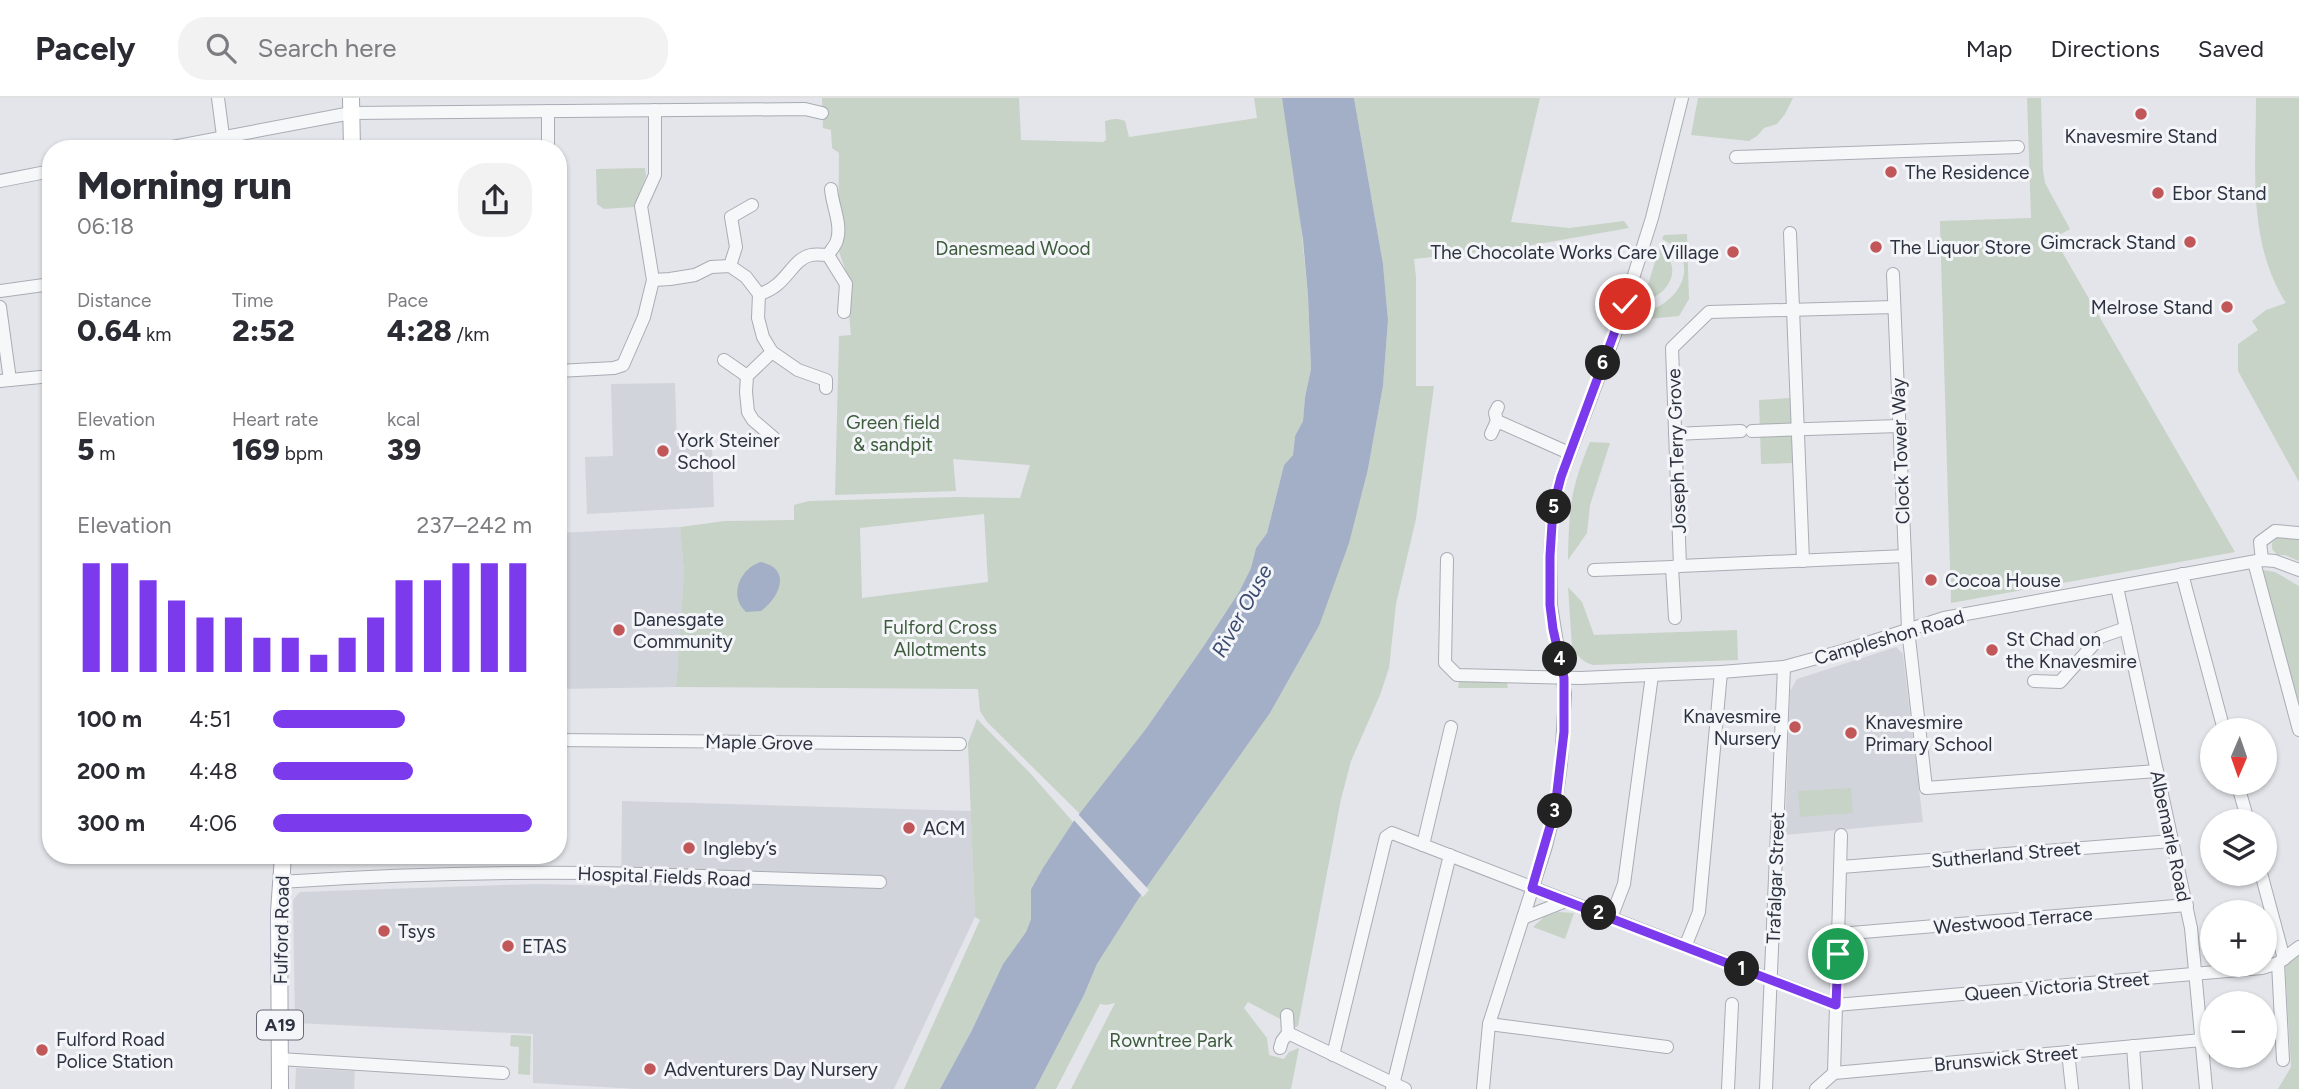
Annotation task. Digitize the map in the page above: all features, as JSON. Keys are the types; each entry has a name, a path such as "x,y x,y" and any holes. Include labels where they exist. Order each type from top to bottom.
{"main road":[{"path":"351,106 352,140"},
{"name":"Fulford Road","path":"279,1089 282,864"}],"street":[{"path":"218,98 223,136"},
{"path":"1483,1089 1489,1024 1555,809 1564,732 1564,678 1552,619 1550,556 1553,508 1569,453 1625,304 1654,211 1682,98"},
{"path":"204,140 351,106 548,111 805,109 822,113"},
{"path":"567,371 614,368 623,365 644,317 653,279 642,206 655,175 655,110"},
{"path":"548,111 548,140"},
{"path":"1735,157 2018,147"},
{"path":"0,181 42,173"},
{"path":"828,254 838,240 837,217 831,189"},
{"path":"730,266 736,247 728,215 752,205"},
{"path":"1790,233 1803,561"},
{"path":"759,294 769,291 783,281 793,267 809,255 828,254"},
{"path":"828,254 846,284 844,312"},
{"path":"653,279 695,275 712,267 730,266 746,277 759,294 758,317 763,337 772,352 798,370 826,380 826,388"},
{"name":"Clock Tower Way","path":"1893,274 1908,629 1926,788 2157,771"},
{"path":"0,291 42,285"},
{"path":"0,307 5,380 42,377"},
{"name":"Joseph Terry Grove","path":"1675,618 1672,348 1709,313 1894,307"},
{"path":"772,352 747,376 746,392 748,412 753,420 774,438"},
{"path":"724,359 747,376"},
{"path":"1491,434 1498,407"},
{"path":"1496,421 1569,453"},
{"path":"1675,433 1899,426"},
{"path":"2299,533 2275,531 2260,542 2258,561 2299,730"},
{"path":"1594,570 1905,556"},
{"name":"Campleshon Road","path":"1447,559 1445,663 1457,675 1564,678 1784,667 1944,618 2258,561"},
{"path":"2258,561 2275,561 2299,570"},
{"path":"2182,574 2221,718"},
{"name":"Albemarle Road","path":"2117,587 2187,905 2200,1021"},
{"path":"2034,681 2060,682 2100,637 2126,628"},
{"name":"Trafalgar Street","path":"1766,1089 1784,667"},
{"path":"1685,947 1699,912 1721,672"},
{"path":"1611,918 1624,884 1652,674"},
{"path":"1423,845 1451,727"},
{"name":"Maple Grove","path":"567,740 960,744"},
{"path":"1333,1055 1386,837 1392,833 1836,1005"},
{"path":"1816,1089 1834,1073 1842,835"},
{"name":"Sutherland Street","path":"1841,867 2172,841"},
{"path":"1288,1033 1397,1087 1450,855"},
{"name":"Hospital Fields Road","path":"280,882 433,875 576,874 880,882"},
{"path":"2264,886 2281,961 2283,1060"},
{"path":"1523,918 1566,901"},
{"name":"Westwood Terrace","path":"1839,934 2187,905"},
{"path":"2281,961 2299,947"},
{"name":"Queen Victoria Street","path":"1836,1005 2262,968 2281,961"},
{"path":"1728,1089 1732,1004"},
{"path":"1280,1048 1288,1033 1287,1015"},
{"path":"1489,1024 1667,1047"},
{"name":"Brunswick Street","path":"1834,1073 2200,1040"},
{"path":"2133,1046 2136,1089"},
{"path":"2068,1052 2071,1089"},
{"path":"280,1059 503,1073"},
{"name":"Albemarle Road","path":"2205,1068 2207,1089"}],"shaded area":[{"name":"York Steiner School","path":"675,383 677,446 712,446 714,507 587,514 585,457 613,456 611,384"},
{"name":"Danesgate Community","path":"680,527 684,573 676,687 567,689 567,533"},
{"name":"Knavesmire Primary School","path":"1896,647 1903,654 1923,822 1785,835 1790,691 1797,679"},
{"path":"622,801 971,811 975,917 894,1089 637,1089 533,1083 533,1034 295,1023 293,900 300,892 535,884 621,886"},
{"path":"296,1068 355,1071 354,1089 295,1089"}],"green space":[{"path":"822,98 1019,98 1021,140 1103,142 1106,140 1105,121 1108,120 1125,121 1129,137 1257,118 1254,98 1282,98 1298,195 1308,296 1311,369 1303,421 1295,436 1293,455 1284,465 1267,533 1256,548 1251,568 1239,592 1145,730 1080,814 987,722 980,711 978,689 676,687 684,573 680,527 725,521 794,520 794,505 809,501 1020,498 1030,465 953,459 956,491 835,495 839,336 851,335 849,314 852,288 838,249 839,153 832,148 831,130 823,128","holes":["984,514 988,582 862,598 860,528"]},
{"name":"Rowntree Park","path":"1354,98 1540,98 1511,222 1569,228 1624,221 1629,228 1515,248 1414,259 1416,386 1434,386 1416,519 1396,604 1389,668 1351,761 1341,799 1298,1026 1293,1028 1248,1002 1244,1008 1267,1038 1269,1055 1284,1059 1289,1052 1299,1048 1291,1089 1071,1089 1115,1003 1100,1004 1056,1089 1035,1089 1084,995 1097,964 1139,898 1270,713 1319,626 1368,469 1383,386 1388,320 1383,264"},
{"path":"1698,98 1793,98 1777,124 1764,128 1749,141 1691,135"},
{"path":"2027,98 2041,98 2045,183 2070,229 2054,238 2235,552 1951,603 1940,221 2031,218"},
{"path":"2256,98 2299,98 2299,482 2238,371 2238,344 2258,330 2252,321 2266,310 2286,303 2274,280 2259,230 2255,177"},
{"path":"645,168 646,176 634,207 604,209 597,204 596,169"},
{"path":"1687,234 1689,299 1679,316 1637,320 1639,313 1666,302 1682,282 1682,259 1675,248 1662,239 1664,235"},
{"path":"1659,249 1671,264 1670,280 1660,293 1643,301"},
{"path":"1791,398 1794,463 1761,464 1759,400"},
{"path":"1590,442 1610,443 1590,505 1587,533 1568,560 1572,500 1578,473"},
{"path":"2277,538 2299,538 2299,561 2285,555 2277,555 2272,549 2272,543"},
{"path":"2263,570 2275,572 2299,586 2299,712"},
{"path":"1568,587 1582,602 1594,635 1737,630 1738,660 1589,664 1572,647"},
{"path":"1459,682 1507,682 1508,688 1458,688"},
{"path":"977,719 1073,822 1031,888 1031,919 1026,932 1003,964 940,1089 904,1089 980,920 975,917 968,743"},
{"path":"1851,788 1853,813 1800,817 1798,791"},
{"path":"1558,912 1574,913 1565,939 1533,927 1544,917"},
{"path":"2299,955 2299,1089 2278,1089 2291,1067 2285,966"},
{"path":"511,1035 531,1036 530,1075 518,1074 519,1047 510,1046"}],"water":[{"name":"River Ouse","path":"1282,98 1354,98 1383,264 1388,320 1383,386 1368,469 1349,543 1319,626 1270,713 1139,898 1097,964 1084,995 1035,1089 940,1089 1003,964 1026,932 1031,919 1031,889 1043,868 1073,822 1145,730 1203,647 1239,592 1251,568 1256,548 1267,533 1284,465 1293,455 1295,436 1303,421 1311,369 1303,240"},
{"path":"761,562 777,571 780,577 778,591 761,611 746,612 738,598 739,583 747,570"}],"pier":[{"path":"1076,812 1149,890 1143,897 1072,818"}],"place":[{"name":"Knavesmire Stand","path":"2141,114"},
{"name":"The Residence","path":"1891,172"},
{"name":"Ebor Stand","path":"2158,193"},
{"name":"Gimcrack Stand","path":"2190,242"},
{"name":"The Liquor Store","path":"1876,247"},
{"name":"The Chocolate Works Care Village","path":"1733,252"},
{"name":"Melrose Stand","path":"2227,307"},
{"name":"York Steiner School","path":"663,451"},
{"name":"Cocoa House","path":"1931,580"},
{"name":"Danesgate Community","path":"619,630"},
{"name":"St Chad on the Knavesmire","path":"1992,650"},
{"name":"Knavesmire Nursery","path":"1795,727"},
{"name":"Knavesmire Primary School","path":"1851,733"},
{"name":"ACM","path":"909,828"},
{"name":"Ingleby’s","path":"689,848"},
{"name":"Tsys","path":"384,931"},
{"name":"ETAS","path":"508,946"},
{"name":"Fulford Road Police Station","path":"42,1050"},
{"name":"Adventurers Day Nursery","path":"650,1069"}],"route":[{"path":"1625,304 1561,477 1553,508 1550,605 1564,678 1564,732 1555,809 1532,888 1836,1005 1838,954"}],"park label":[{"name":"Danesmead Wood","path":"1013,248"},
{"name":"Green field & sandpit","path":"893,433"},
{"name":"Fulford Cross Allotments","path":"940,638"}]}
